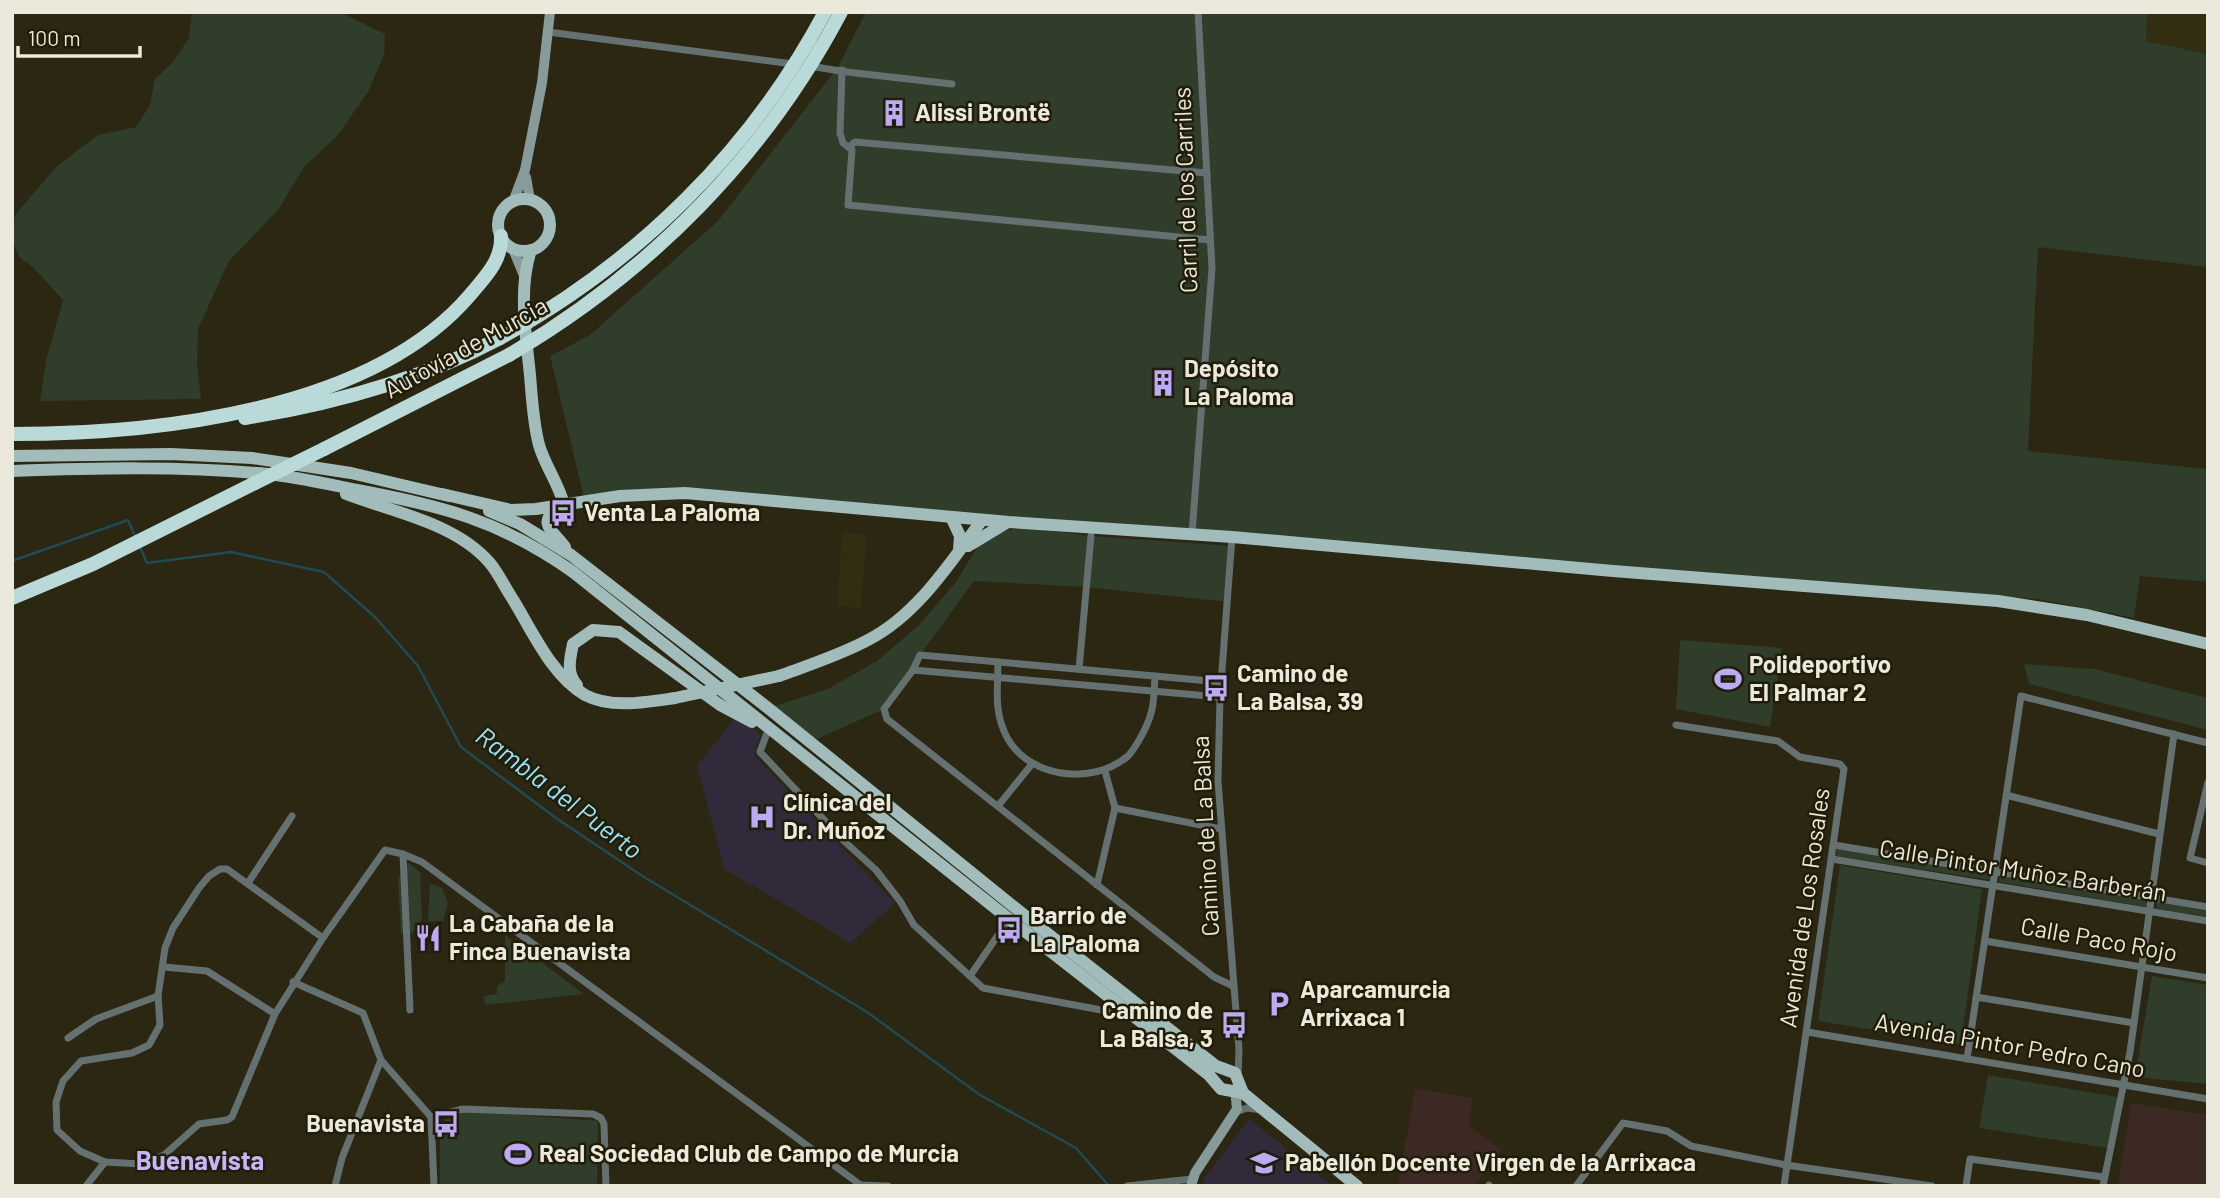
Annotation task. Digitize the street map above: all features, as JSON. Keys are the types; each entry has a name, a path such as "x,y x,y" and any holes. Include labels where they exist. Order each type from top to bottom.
{"highway":[{"name":"Autovía de Murcia","path":"12,435 59,436 138,431 269,414 387,384 455,359 499,338 570,296 601,274 648,236 711,174 760,114 802,52 825,12"},
{"name":"Autovía de Murcia","path":"12,598 74,573 164,529 509,355 606,291 689,218 729,175 771,123 814,60 841,12"},
{"path":"12,435 99,431 210,418 288,399 351,379 402,353 454,312 494,265 500,255 501,236"}],"main road":[{"path":"531,250 513,248 501,236 500,216 513,202 530,200 545,210 550,221 546,239 531,250 525,280 526,338 535,427 545,461 564,505"},
{"path":"12,456 171,454 252,458 351,473 511,510 620,496 685,493 982,520 1232,537 2024,604 2087,615 2208,644"},
{"path":"12,471 101,468 270,474 411,500 456,511 504,530 542,550 1209,1075 1233,1088"},
{"path":"315,482 458,535 489,562 565,679 586,696 637,703 675,698 779,676 870,639 904,615 934,583 982,520"},
{"path":"442,494 520,524 571,555 768,708 1357,1186"},
{"path":"564,505 548,516 547,520 549,528 571,555"},
{"path":"951,517 960,536 959,552"},
{"path":"959,552 1009,522"},
{"path":"586,696 572,680 569,662 573,644 593,630 619,632 720,705 786,742"},
{"path":"1004,900 1009,919"},
{"path":"1009,919 1029,919"}],"street":[{"path":"513,202 525,170 542,83 550,12"},
{"name":"Carril de los Carriles","path":"1192,534 1212,268 1198,12"},
{"path":"548,32 952,84"},
{"path":"842,70 839,133 843,143 852,150 848,205 1210,240"},
{"path":"849,147 855,142 1207,173"},
{"path":"525,170 530,200"},
{"path":"513,248 525,280"},
{"path":"1079,669 1091,536"},
{"name":"Camino de La Balsa","path":"1232,537 1220,697 1218,770 1239,1050 1233,1088"},
{"path":"1221,681 920,655 913,670 884,709 887,719 1214,977 1234,986"},
{"path":"998,662 996,704 1004,732 1014,748 1032,764 1057,772 1082,774 1105,771 1130,754 1151,721 1155,676"},
{"path":"913,670 1220,697"},
{"path":"1967,1059 2021,696 2208,743"},
{"name":"Avenida de Los Rosales","path":"1676,725 1779,741 1800,757 1840,764 1844,769 1784,1186"},
{"path":"768,730 760,752 876,870 900,901 914,925 983,988 1134,1016"},
{"path":"2103,1186 2134,1023 2174,734"},
{"path":"998,806 1032,764"},
{"path":"1097,885 1115,808 1105,771"},
{"path":"2208,782 2190,858 2208,863"},
{"path":"2006,795 2159,834"},
{"path":"1115,808 1221,829"},
{"path":"248,883 292,816"},
{"name":"Calle Pintor Muñoz Barberán","path":"1834,845 2208,907"},
{"path":"323,938 227,869 220,869 209,876 187,904 164,948 164,967 158,996 160,1025 149,1045 132,1053 81,1061 63,1081 57,1102 57,1130 79,1151 105,1162 141,1164 164,1155 199,1124 232,1117 275,1014 293,982 385,850 422,862 861,1185 888,1186"},
{"path":"403,854 410,1010"},
{"name":"Calle Pintor Muñoz Barberán","path":"1832,859 2208,921"},
{"path":"970,976 1009,919"},
{"name":"Calle Paco Rojo","path":"1985,941 2208,978"},
{"path":"164,967 207,971 275,1014"},
{"path":"293,982 363,1013 381,1060 431,1117 434,1186"},
{"path":"68,1038 96,1019 158,996"},
{"path":"1976,997 2134,1023"},
{"name":"Avenida Pintor Pedro Cano","path":"1807,1032 2208,1099"},
{"path":"335,1186 342,1158 381,1060"},
{"path":"1127,1186 1192,1183 1233,1088 1249,1108 1267,1112"},
{"path":"431,1117 463,1109 593,1114 601,1118 604,1124 607,1186"},
{"path":"1576,1186 1623,1123 1667,1131 1691,1146 1786,1165 1932,1186"},
{"path":"1966,1186 1970,1158 2104,1177"},
{"path":"86,1186 105,1162"}],"shaded area":[{"path":"2147,12 2208,12 2208,54 2146,41"},
{"path":"842,532 867,535 861,609 837,605"},
{"name":"Clínica del Dr. Muñoz","path":"737,716 761,735 755,756 895,903 851,943 724,869 697,765"},
{"path":"1415,1088 1473,1098 1469,1125 1502,1150 1474,1186 1398,1186"},
{"path":"2131,1103 2208,1115 2208,1186 2118,1186"},
{"path":"1249,1119 1332,1186 1203,1186 1204,1179"}],"green space":[{"path":"192,12 340,12 385,34 384,55 368,92 337,136 304,167 278,210 229,261 198,329 197,364 201,399 40,401 46,361 63,300 33,267 20,258 12,240 15,215 54,169 98,135 136,127 150,105 155,79 172,63 189,38"},
{"path":"866,12 2147,12 2146,41 2208,54 2208,267 2038,247 2028,451 2208,469 2208,582 2140,576 2134,618 2038,599 685,493 585,502 550,356 590,335 718,221 838,67"},
{"path":"1020,527 1091,536 1232,546 1228,602 1086,587 974,581 884,709 808,743 768,708 828,689 877,661 919,625 956,582 984,536"},
{"name":"Polideportivo El Palmar 2","path":"1680,640 1782,648 1770,727 1676,709"},
{"path":"2024,664 2094,669 2208,698 2208,730 2029,684"},
{"path":"1837,848 1991,875 1990,880 1836,856"},
{"path":"409,863 420,872 422,920 411,934 401,934 398,878"},
{"path":"1840,865 1982,889 1961,1044 1818,1021"},
{"path":"2000,876 2148,901 2147,907 1999,882"},
{"path":"430,883 442,888 448,903 443,921 428,921"},
{"path":"2157,902 2208,911 2208,917 2156,909"},
{"path":"505,935 584,994 485,1005 484,996 497,994 497,986 505,981"},
{"path":"2152,976 2208,985 2208,1084 2135,1077"},
{"path":"1988,1075 2118,1097 2109,1148 1979,1128"},
{"name":"Real Sociedad Club de Campo de Murcia","path":"467,1111 598,1121 597,1186 440,1186 440,1122"}],"waterway":[{"name":"Rambla del Puerto","path":"12,561 128,520 135,536"},
{"name":"Rambla del Puerto","path":"139,545 147,563 231,552 324,572 376,618 418,666 461,747 556,818 644,877 867,1012 980,1095 1076,1148 1109,1186"}],"place":[{"name":"Alissi Brontë","path":"894,113"},
{"name":"Depósito La Paloma","path":"1163,383"},
{"name":"Venta La Paloma","path":"563,513"},
{"name":"Polideportivo El Palmar 2","path":"1728,679"},
{"name":"Camino de La Balsa, 39","path":"1216,688"},
{"name":"Clínica del Dr. Muñoz","path":"762,817"},
{"name":"Barrio de La Paloma","path":"1009,930"},
{"name":"La Cabaña de la Finca Buenavista","path":"428,938"},
{"name":"Aparcamurcia Arrixaca 1","path":"1279,1004"},
{"name":"Camino de La Balsa, 3","path":"1234,1025"},
{"name":"Buenavista","path":"446,1124"},
{"name":"Real Sociedad Club de Campo de Murcia","path":"518,1154"},
{"name":"Pabellón Docente Virgen de la Arrixaca","path":"1264,1163"}],"district":[{"name":"Buenavista","path":"200,1161"}]}
